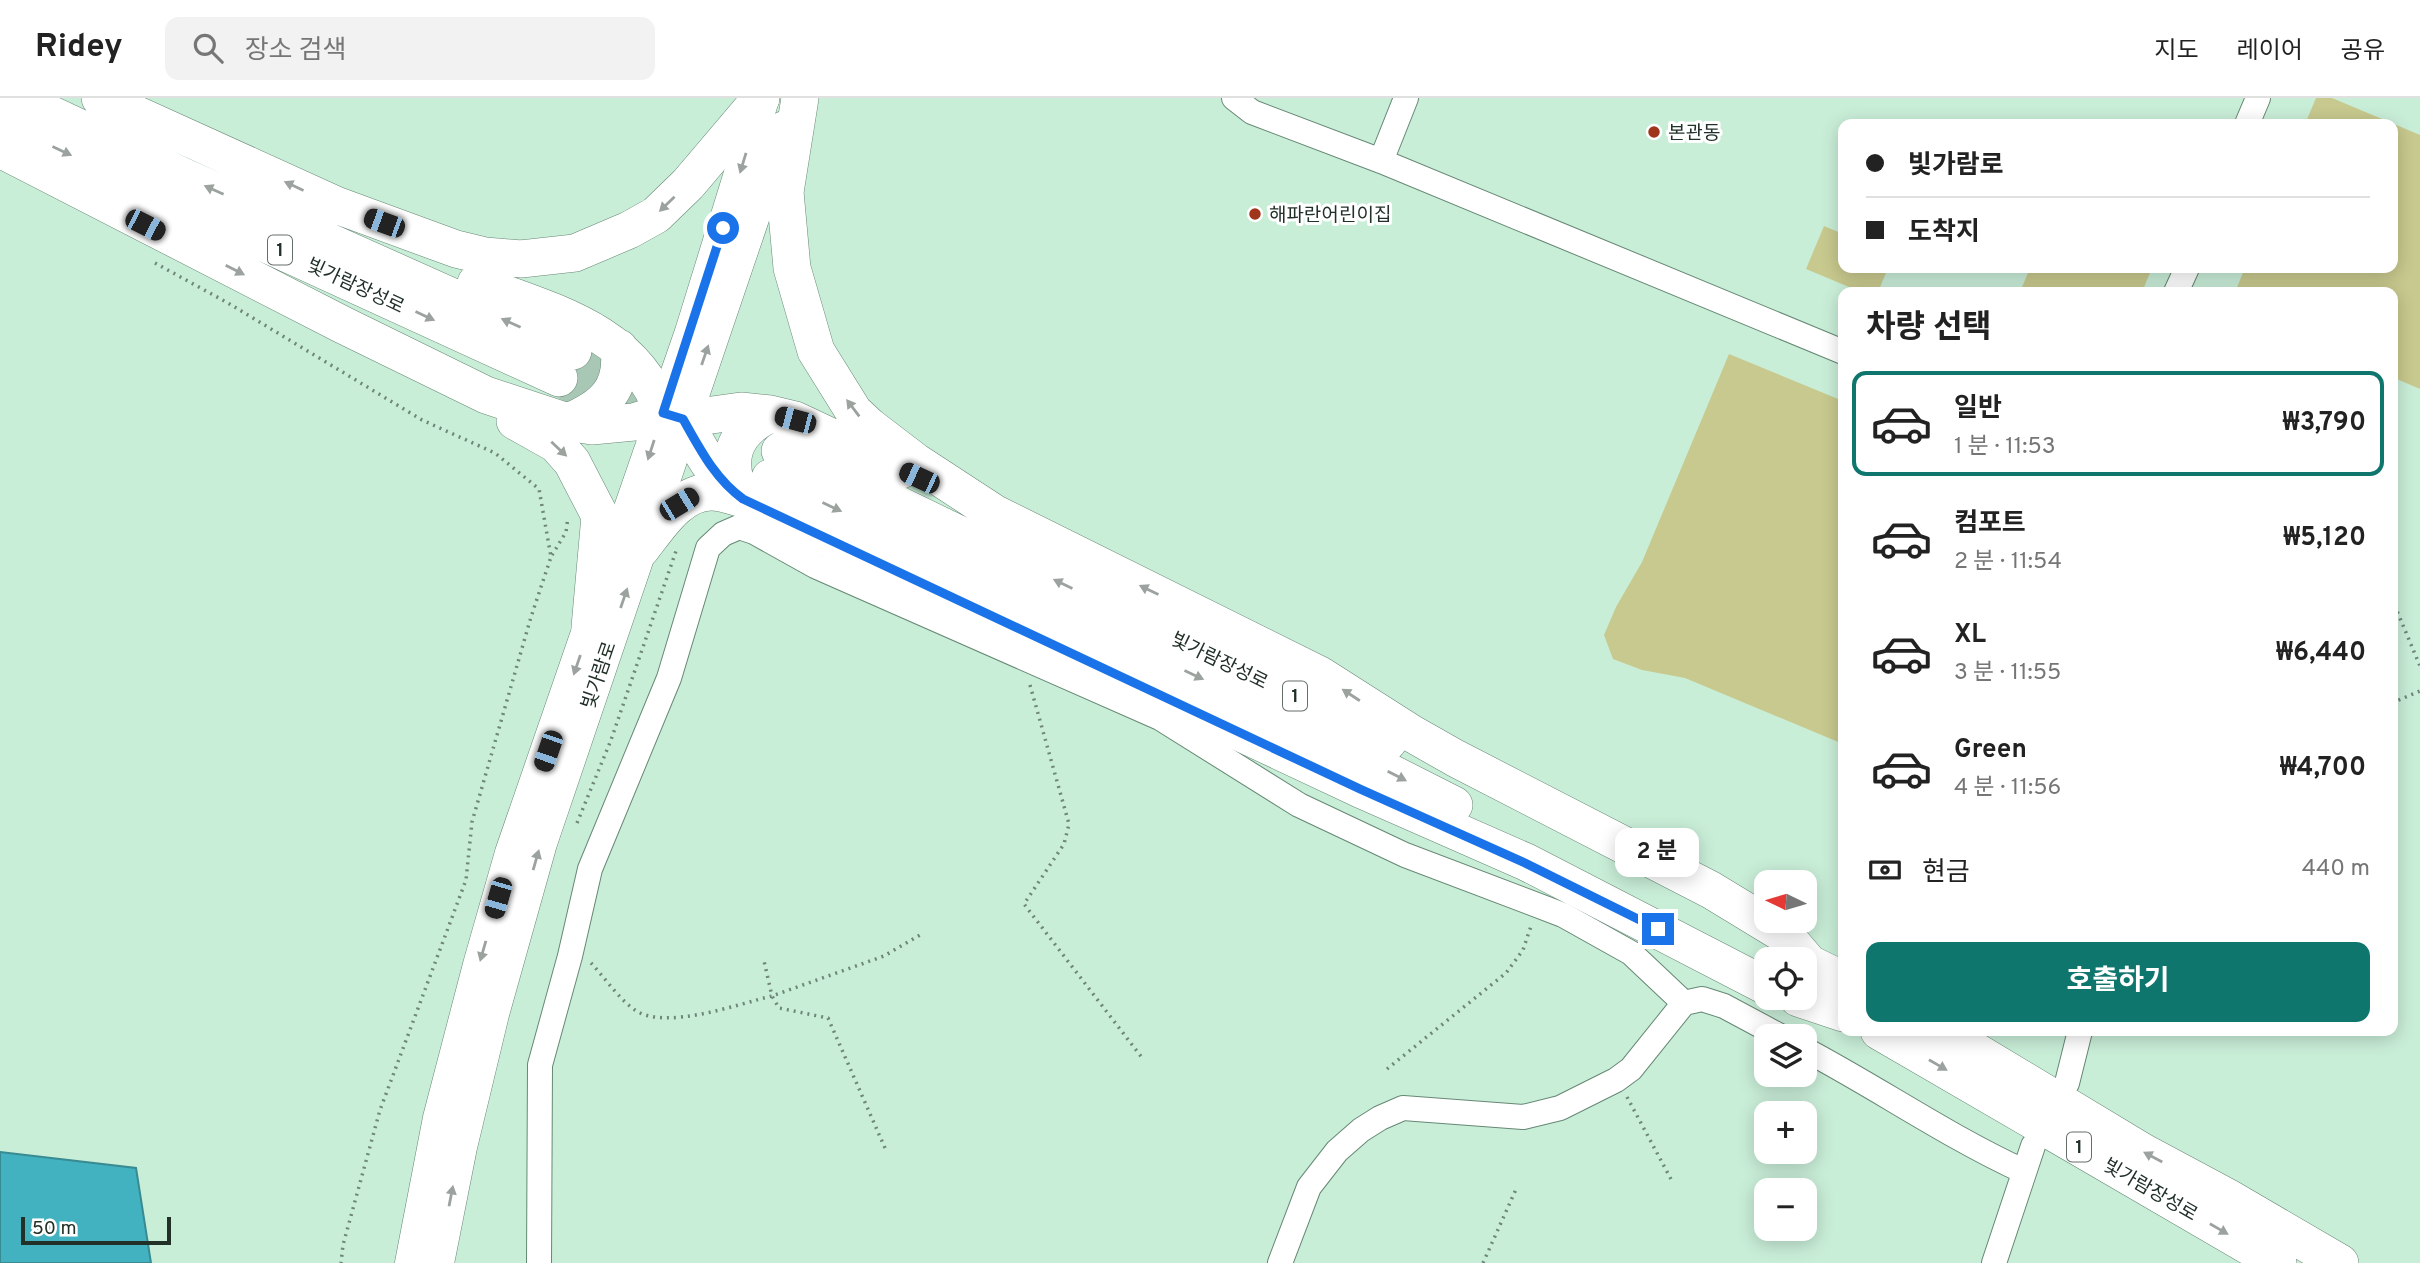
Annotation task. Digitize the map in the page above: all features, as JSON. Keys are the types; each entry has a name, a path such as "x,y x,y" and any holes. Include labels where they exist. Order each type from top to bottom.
{"highway":[{"name":"빛가람장성로","path":"0,122 566,365 183,176 16,98"},
{"path":"100,98 336,205 456,250 521,259 575,253 629,230 656,215 688,184 762,98"},
{"path":"800,98 785,192 792,268 816,351 854,412 916,462 994,513"},
{"path":"0,149 332,320 486,395 568,422 592,426 741,411 795,420 994,513 1320,675 1455,758 1711,890 1784,935 1792,947"},
{"path":"336,205 435,267 580,323 633,359 729,489 765,476"},
{"path":"568,422 600,406 612,391 621,364 619,348"},
{"path":"486,395 499,412 556,444 577,471 600,516 590,627"},
{"path":"770,414 747,428 734,451 733,481 765,476 1360,789 1525,863 1754,980"},
{"name":"빛가람장성로","path":"765,476 1247,701 1516,836 1754,961"},
{"name":"빛가람장성로","path":"765,476 845,479 1307,702 1664,883 1770,947"},
{"path":"640,549 679,504 698,494 765,476"},
{"name":"빛가람장성로","path":"1817,972 1838,978"},
{"name":"빛가람장성로","path":"1817,982 1838,1006"},
{"path":"1817,1004 1838,1010"},
{"name":"빛가람장성로","path":"1888,1036 2278,1263"},
{"name":"빛가람장성로","path":"1950,1036 2143,1152 2227,1196 2340,1263"}],"main road":[{"name":"빛가람로","path":"438,1263 461,1147 520,913 640,549 691,332 762,98"},
{"name":"빛가람로","path":"411,1263 439,1118 511,853 590,627 794,98"}],"street":[{"path":"1234,98 1252,112 1381,161 1838,350"},
{"path":"1381,161 1406,98"},
{"path":"2249,119 2258,98"},
{"path":"539,1263 540,1065 590,869 669,678 708,548 723,534 739,527 754,532 815,566 1160,718 1299,805 1379,843 1563,915 1631,953 1684,1003"},
{"path":"1280,1263 1309,1187 1337,1151 1360,1130 1380,1118 1404,1108 1523,1116 1560,1108 1616,1080 1631,1069 1684,1003 1702,999 1724,1006 1758,1024"},
{"path":"2067,1083 2079,1036"},
{"path":"1817,1056 1959,1138 2023,1171"},
{"path":"1994,1263 2033,1146"}],"path":[{"path":"154,262 228,303 422,420 495,453 539,489 551,556 472,822 466,880 380,1110 343,1245 341,1263"},
{"path":"2398,613 2420,666"},
{"path":"1024,659 1028,682 1069,824 1064,844 1024,904 1143,1059"},
{"path":"2398,700 2420,691"},
{"path":"1387,1069 1506,973 1522,950 1541,906"},
{"path":"572,943 625,1002 646,1016 694,1015 772,996 884,956 920,934"},
{"path":"764,961 772,996 779,1008 828,1018 884,1148"},
{"path":"1616,1080 1672,1181"},
{"path":"1483,1263 1517,1187"}],"green space":[{"path":"2316,98 2332,98 2382,119 2307,119"},
{"path":"2398,126 2420,135 2420,389 2398,380 2398,287 2237,287 2243,273 2398,273"},
{"path":"1824,226 1838,232 1838,273 1886,273 1880,287 1849,287 1806,269"},
{"path":"2028,273 2150,273 2144,287 2022,287"},
{"path":"1729,354 1838,399 1838,742 1685,678 1642,670 1613,659 1604,635 1616,607 1642,562"}],"water":[{"path":"0,1152 136,1168 151,1263 0,1263"}],"tunnel":[{"path":"573,351 647,387"},
{"path":"559,378 631,412"}],"place":[{"name":"본관동","path":"1654,132"},
{"name":"해파란어린이집","path":"1255,214"}],"route":[{"path":"723,228 663,413 683,419 702,454 729,489 743,499 1360,789 1525,863 1658,929"}]}
